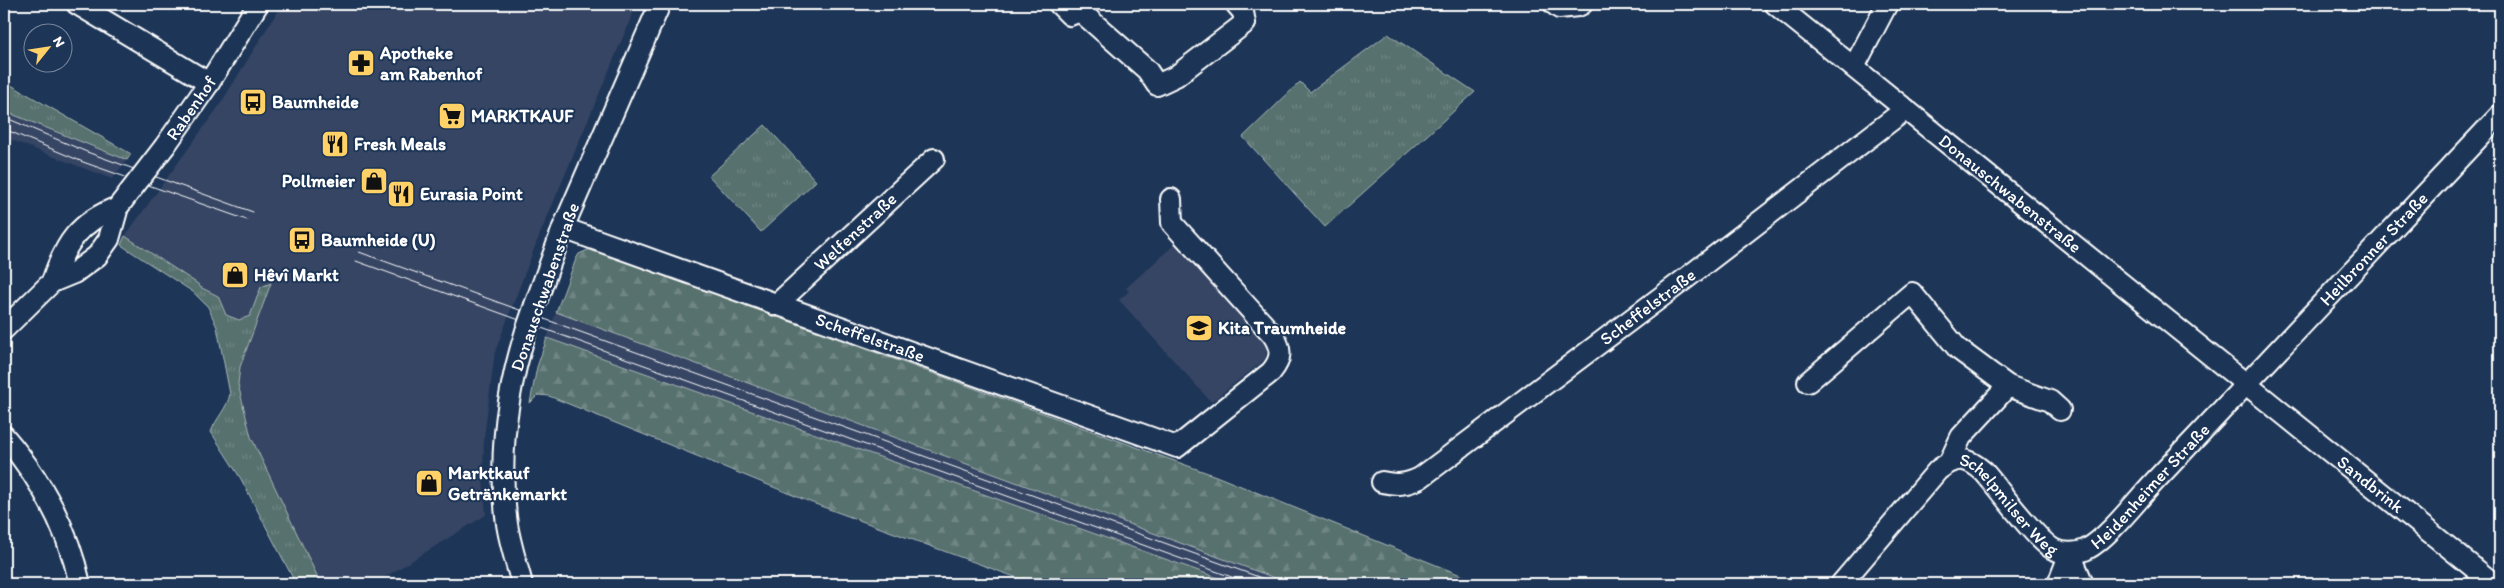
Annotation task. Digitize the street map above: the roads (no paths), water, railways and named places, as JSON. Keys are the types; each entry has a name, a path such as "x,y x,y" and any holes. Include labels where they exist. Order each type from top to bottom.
{"street":[{"path":"77,4 209,83"},
{"name":"Rabenhof","path":"4,329 52,282 74,273 97,256 109,239 118,207 165,146 209,83 258,4"},
{"name":"Donauschwabenstraße","path":"522,584 507,526 502,485 502,450 513,373 526,330 563,228 660,4"},
{"path":"1059,4 1070,15 1080,11 1147,70 1157,85 1176,76 1245,24 1243,12 1236,4"},
{"path":"1554,4 1559,8 1582,4"},
{"name":"Donauschwabenstraße","path":"1775,4 2247,383"},
{"path":"1854,67 1887,4"},
{"name":"Scheffelstraße","path":"1382,482 1397,485 1409,483 1420,478 1906,110"},
{"name":"Heilbronner Straße","path":"2247,383 2500,115"},
{"name":"Welfenstraße","path":"776,305 934,159"},
{"name":"Scheffelstraße","path":"563,228 1177,447 1271,372 1278,364 1281,354 1279,344 1274,335 1172,223 1171,199"},
{"name":"Rabenhof","path":"52,282 60,258 72,238 95,219 118,207"},
{"path":"1808,382 1912,294 1958,349 2008,386 2050,401 2060,410"},
{"name":"Heidenheimer Straße","path":"2058,584 2070,553 2085,550 2097,541 2247,383"},
{"name":"Sandbrink","path":"2247,383 2494,584"},
{"name":"Schelpmilser Weg","path":"1950,461 1961,437 2008,386"},
{"path":"4,436 20,455 49,501 67,537 80,584"},
{"name":"Schelpmilser Weg","path":"1841,584 1938,470 1950,461 1963,459 1974,463 2041,538 2054,549 2070,553"},
{"path":"2070,553 2083,584"}],"tram line":[{"path":"4,117 87,152 253,212"},
{"path":"4,129 83,162 247,220"},
{"path":"359,252 1278,584"},
{"path":"356,261 1251,584"}],"place":[{"name":"Apotheke am Rabenhof","path":"361,63"},
{"name":"Baumheide","path":"253,102"},
{"name":"MARKTKAUF","path":"452,116"},
{"name":"Fresh Meals","path":"335,144"},
{"name":"Pollmeier","path":"374,181"},
{"name":"Eurasia Point","path":"401,194"},
{"name":"Baumheide (U)","path":"302,240"},
{"name":"Hêvî Markt","path":"235,275"},
{"name":"Kita Traumheide","path":"1199,328"},
{"name":"Marktkauf Getränkemarkt","path":"429,483"}]}
